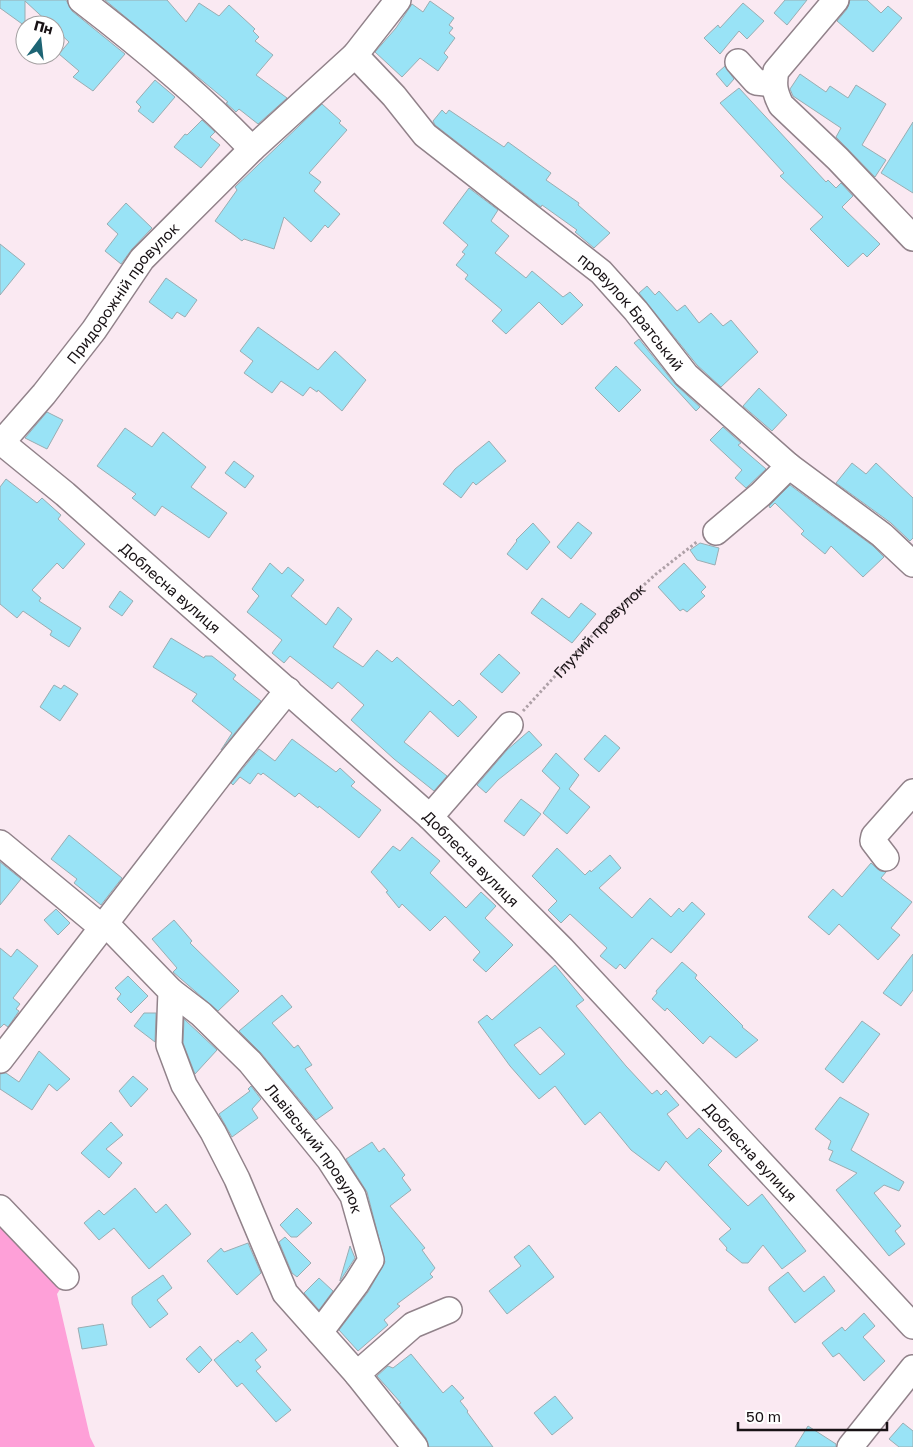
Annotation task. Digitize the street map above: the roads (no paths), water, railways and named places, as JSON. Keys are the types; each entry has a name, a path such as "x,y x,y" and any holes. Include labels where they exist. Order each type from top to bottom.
{"street":[{"path":"81,0 140,45 224,120 252,149"},
{"name":"Придорожній провулок","path":"1,442 44,394 94,330 142,259 252,149 355,55 398,0"},
{"path":"836,0 776,70 773,84 782,106 838,160 913,238"},
{"name":"провулок Братський","path":"355,55 394,96 425,135 601,272 636,311 686,375 789,466 882,535 913,564"},
{"path":"738,62 756,82 773,84"},
{"name":"Доблесна вулиця","path":"1,442 65,494 430,817 562,949 910,1316"},
{"path":"716,532 761,494 789,466"},
{"path":"0,1060 232,759 288,690"},
{"path":"430,817 510,725"},
{"path":"886,858 873,841 874,836 913,792"},
{"name":"Львівський провулок","path":"0,843 92,920 112,930 170,991 200,1014 250,1062 300,1121 353,1196 371,1260 356,1284 320,1332"},
{"path":"170,991 168,1045 184,1085 213,1132 237,1179 285,1293 357,1374 415,1447"},
{"path":"0,1208 66,1277"},
{"path":"357,1374 413,1325 449,1310"},
{"path":"850,1447 913,1368"}]}
